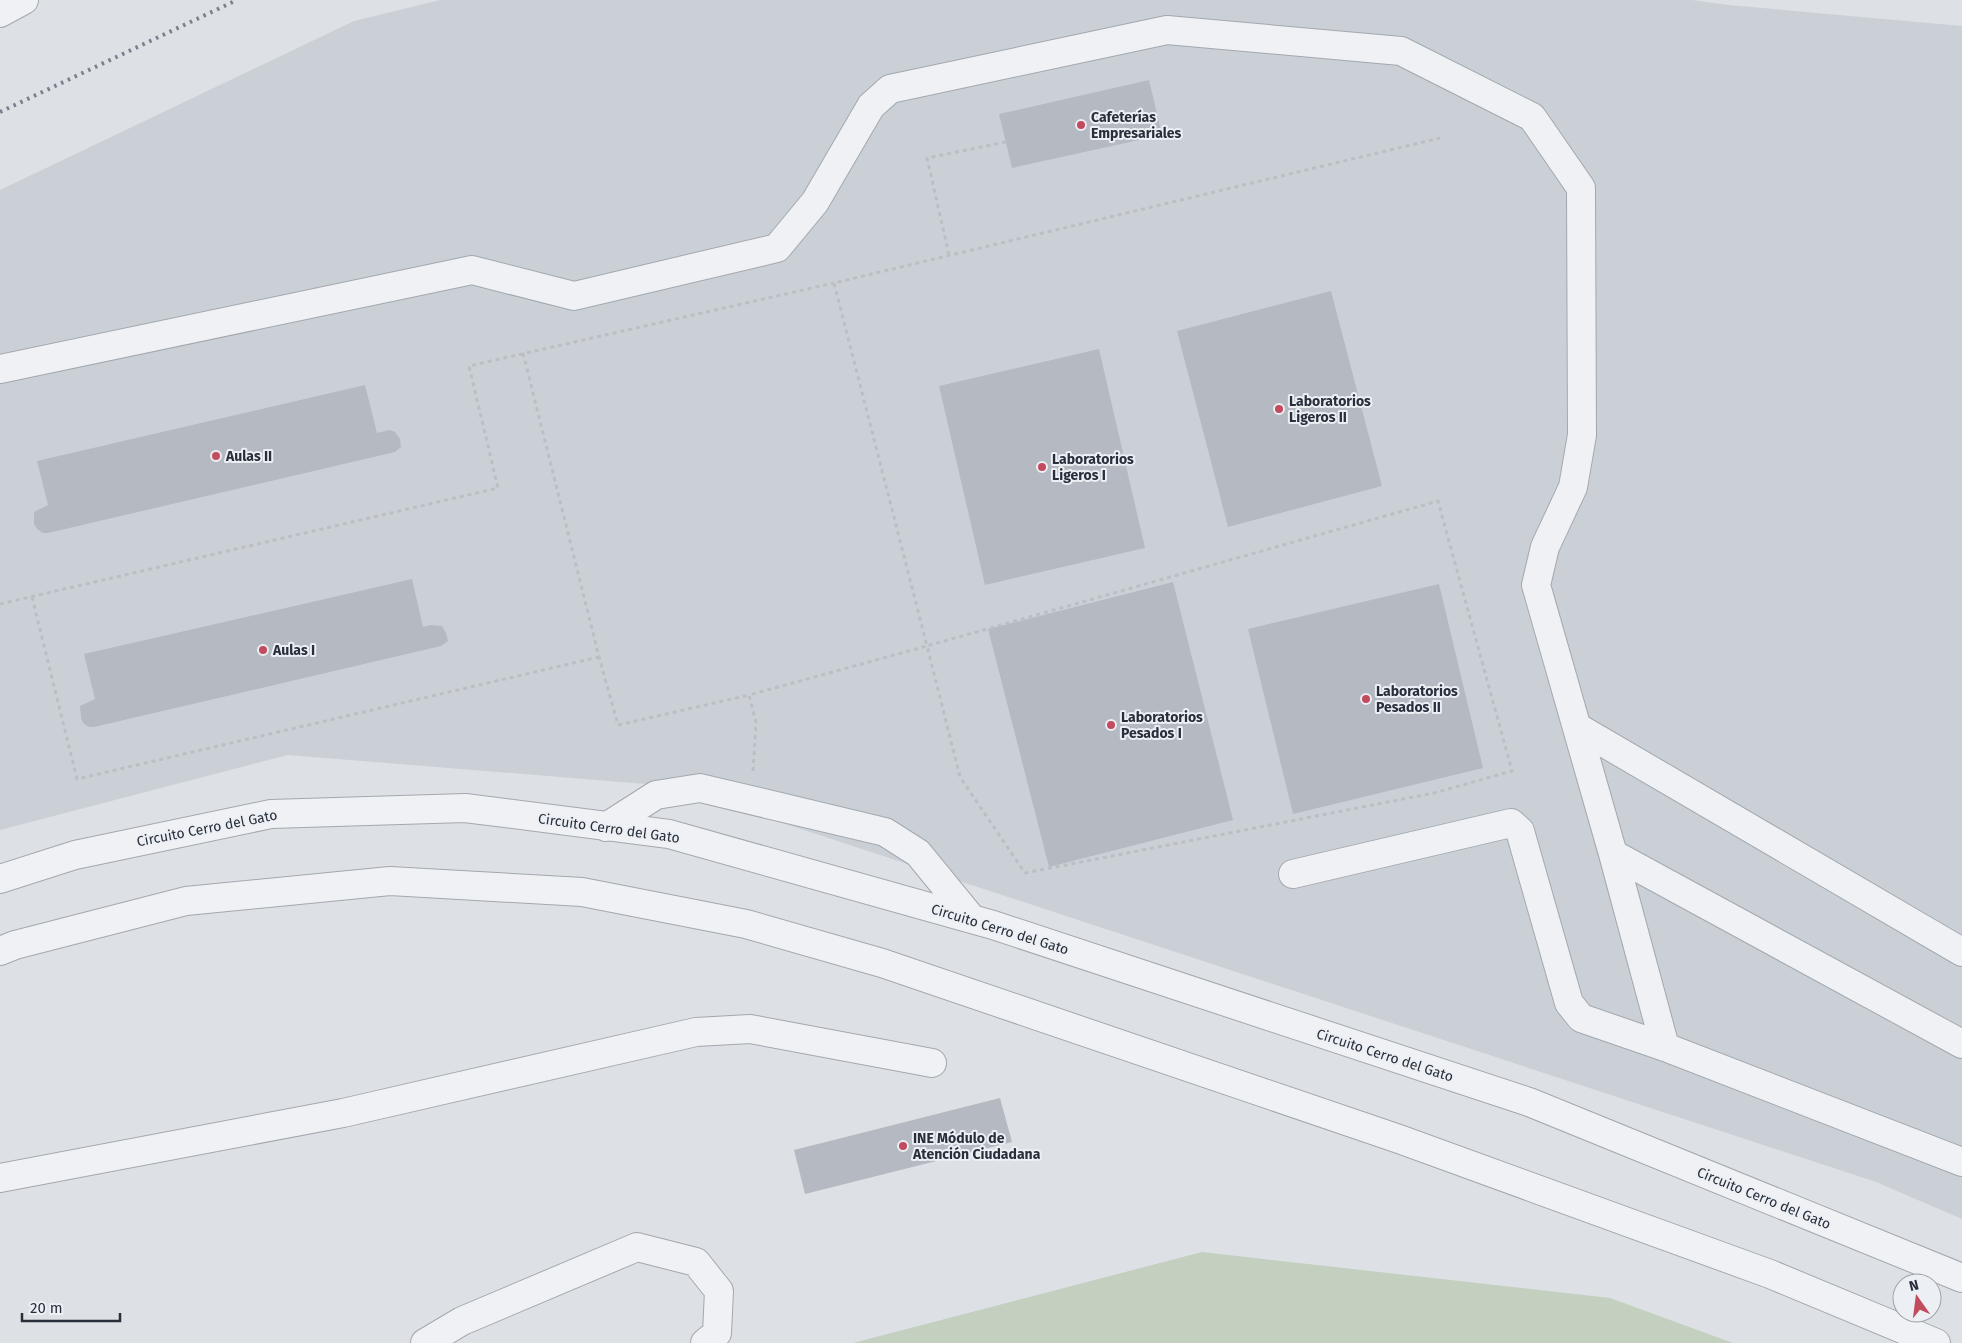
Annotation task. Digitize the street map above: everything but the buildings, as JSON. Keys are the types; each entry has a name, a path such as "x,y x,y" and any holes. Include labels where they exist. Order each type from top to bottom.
{"street":[{"path":"0,13 24,0"},
{"path":"0,369 472,270 574,296 777,248 816,202 871,106 890,90 1167,30 1401,51 1532,117 1581,188 1582,435 1573,487 1545,547 1536,585 1614,854 1665,1047"},
{"path":"1577,727 1962,952"},
{"path":"606,826 656,795 700,788 885,832 918,853 972,919"},
{"name":"Circuito Cerro del Gato","path":"0,879 75,855 271,814 465,808 669,834 972,919 1529,1102 1962,1278"},
{"path":"1293,874 1511,824 1520,831 1569,1003 1581,1018 1665,1047 1962,1162"},
{"path":"1614,854 1962,1044"},
{"path":"0,951 15,945 186,901 390,882 582,892 746,924 882,963 1399,1140 1770,1274 1936,1343"},
{"path":"0,1178 343,1113 696,1032 750,1029 932,1063"},
{"path":"425,1343 462,1320 637,1248 696,1262 719,1291 718,1333 705,1343"}],"path":[{"path":"0,604 498,488 469,366 834,283 1440,138"},
{"path":"949,255 927,158 1006,142"},
{"path":"523,353 599,657 618,724 749,695 927,646 1438,501 1512,771 1434,793 1025,873 960,776 927,646 834,283"},
{"path":"32,597 77,779 599,657"},
{"path":"749,695 756,722"}],"shaded area":[{"path":"440,0 1692,0 1962,26 1962,1219 1876,1182 670,786 288,755 0,830 0,190 354,21"}],"green space":[{"path":"1202,1252 1610,1298 1733,1343 853,1343"}],"railway":[{"path":"0,112 237,0"}],"place":[{"name":"Cafeterías Empresariales","path":"1081,125"},
{"name":"Laboratorios Ligeros II","path":"1279,409"},
{"name":"Aulas II","path":"216,456"},
{"name":"Laboratorios Ligeros I","path":"1042,467"},
{"name":"Aulas I","path":"263,650"},
{"name":"Laboratorios Pesados II","path":"1366,699"},
{"name":"Laboratorios Pesados I","path":"1111,725"},
{"name":"INE Módulo de Atención Ciudadana","path":"903,1146"}]}
